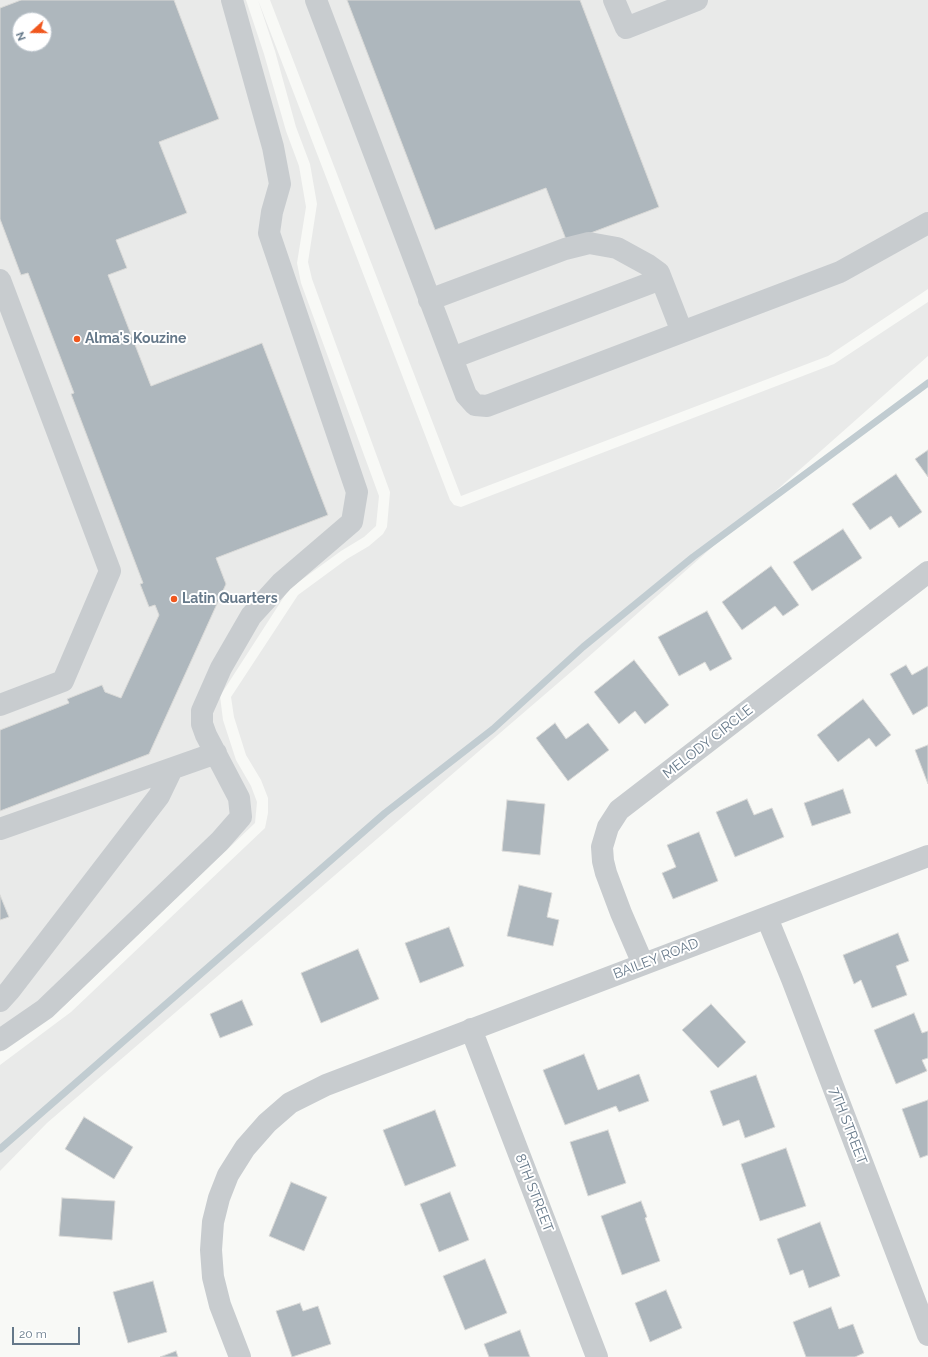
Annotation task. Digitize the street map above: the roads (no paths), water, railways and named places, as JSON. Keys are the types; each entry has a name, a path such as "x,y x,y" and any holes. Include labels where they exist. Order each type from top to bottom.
{"street":[{"path":"0,1040 45,1009 220,841 241,816 239,798 206,735 202,724 202,711 221,668 251,616 282,582 352,522 357,492 269,234 272,212 280,184 273,147 232,0"},
{"path":"316,0 466,395 475,405 487,406 840,272 928,223"},
{"path":"614,0 626,28 697,0"},
{"path":"430,300 565,249 588,243 617,248 648,265 659,273 682,332"},
{"path":"452,358 661,279"},
{"path":"0,280 110,571 63,681 0,705"},
{"name":"MELODY CIRCLE","path":"643,964 621,913 603,861 602,847 608,827 619,810 928,572"},
{"path":"0,829 216,753"},
{"path":"0,1000 10,990 159,796 172,769"},
{"name":"BAILEY ROAD","path":"240,1357 220,1305 213,1277 211,1250 214,1222 219,1198 228,1175 245,1148 267,1123 290,1103 326,1085 385,1062 928,856"},
{"name":"7TH STREET","path":"767,918 795,986 928,1335"},
{"name":"8TH STREET","path":"471,1030 597,1357"}],"waterway":[{"path":"0,1149 385,813 493,729 583,647 693,557 928,383"}],"place":[{"name":"Alma's Kouzine","path":"77,339"},
{"name":"Latin Quarters","path":"174,599"}]}
